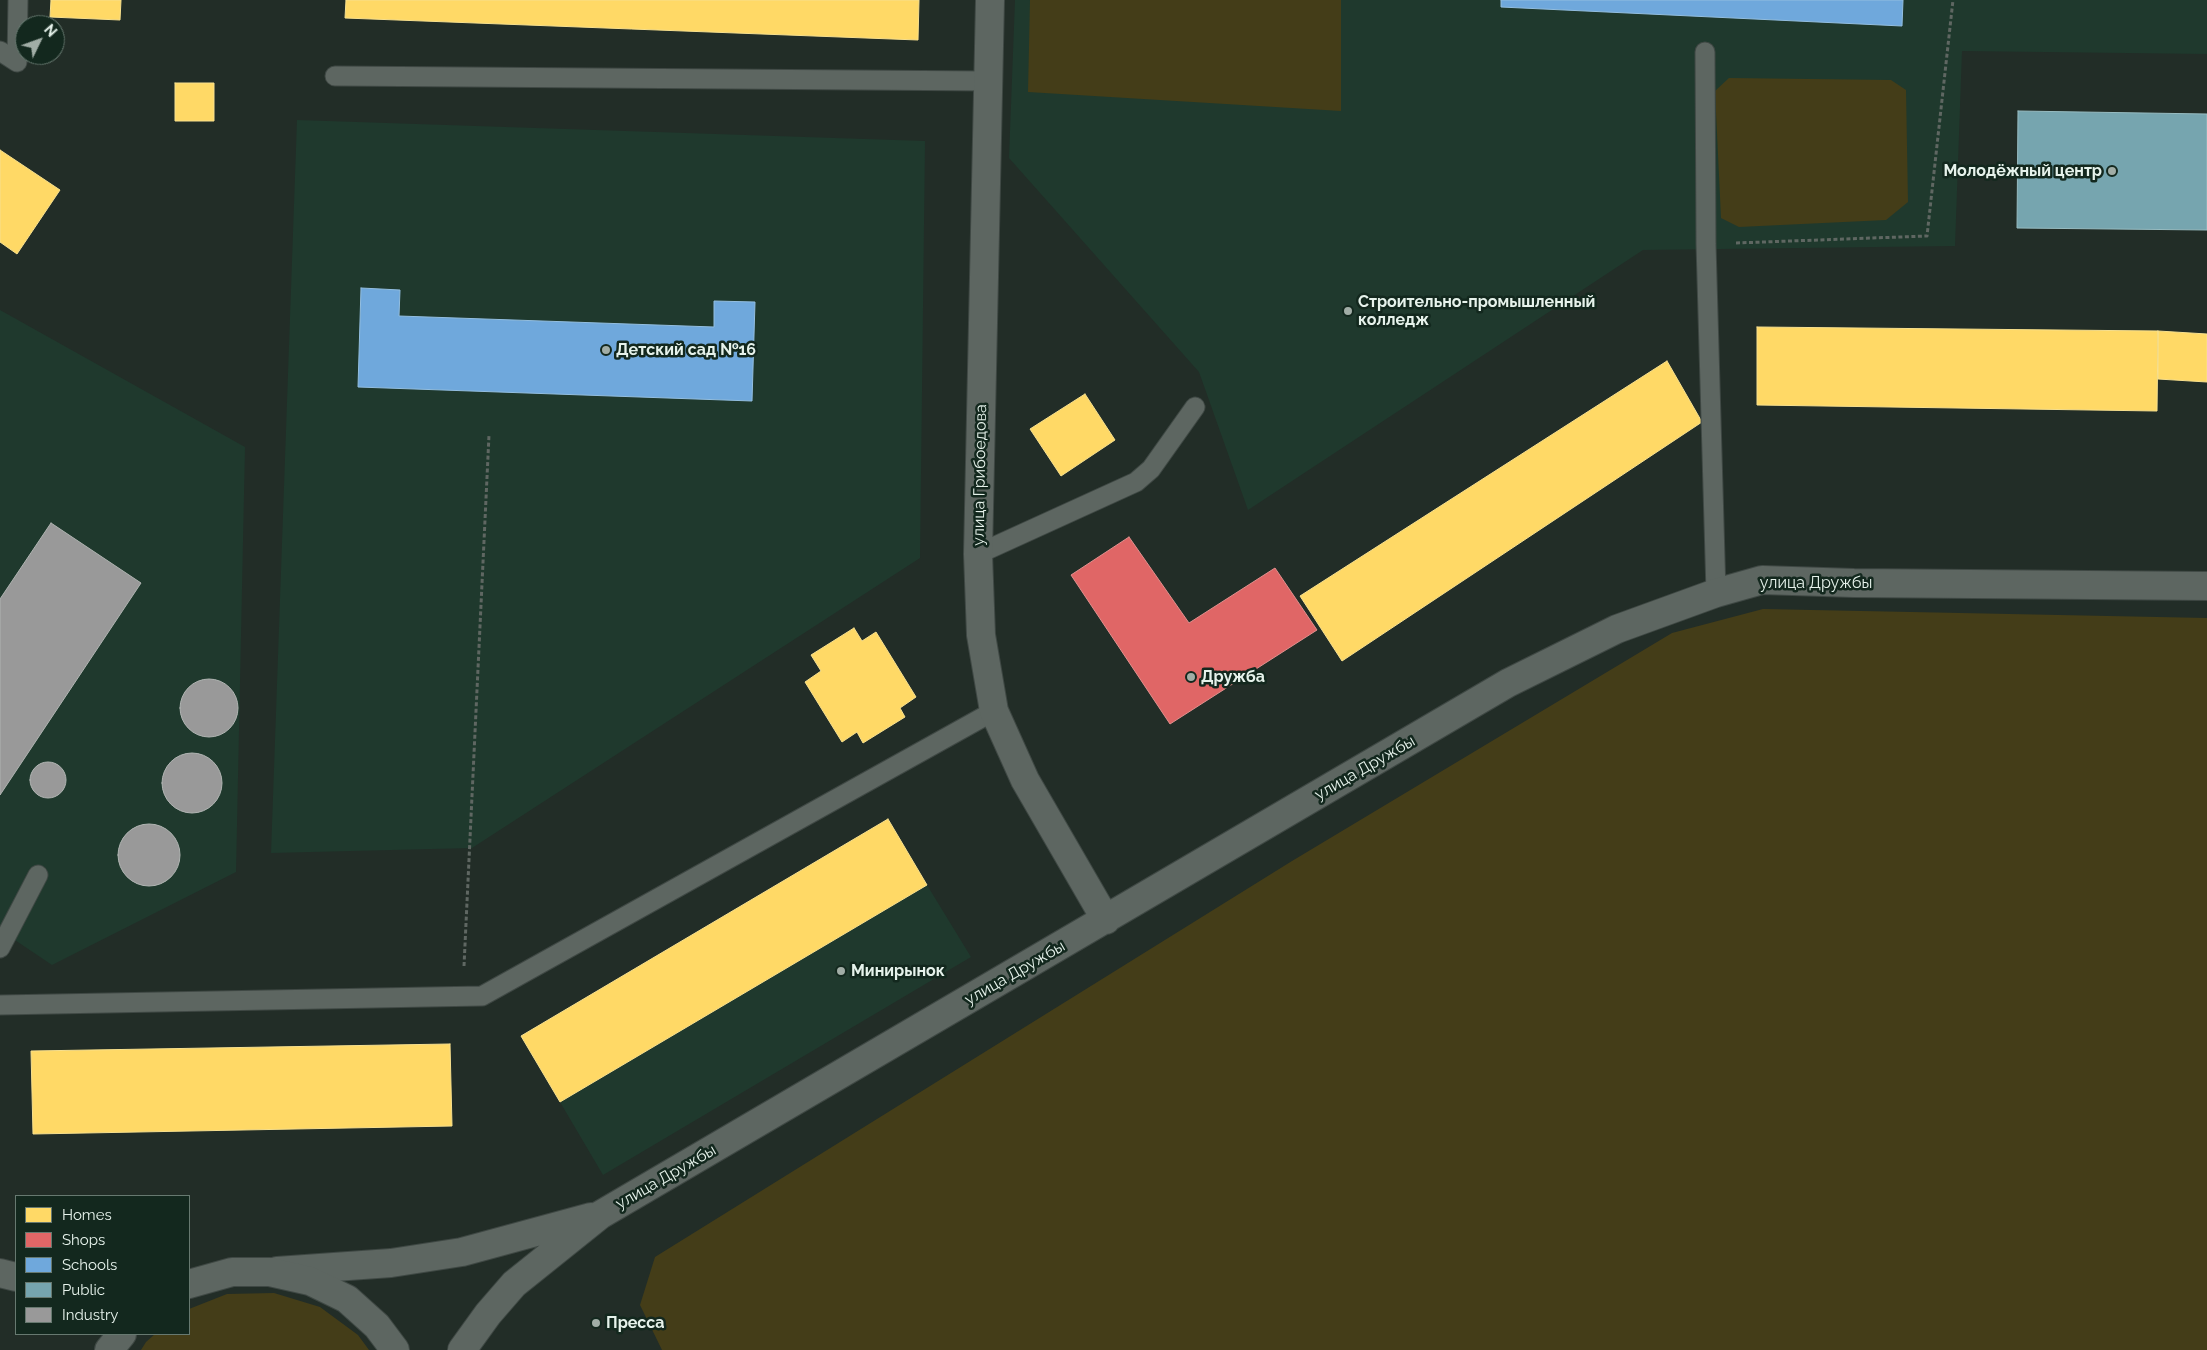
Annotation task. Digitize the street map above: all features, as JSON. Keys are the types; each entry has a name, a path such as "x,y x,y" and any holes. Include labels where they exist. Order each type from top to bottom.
{"street":[{"name":"улица Грибоедова","path":"990,0 978,554 981,635 994,711 1025,780 1106,920"},
{"name":"улица Дружбы","path":"600,1215 1508,683 1617,629 1716,593 1762,580 1854,583 2207,586"},
{"path":"190,1282 232,1272 270,1272 391,1263 462,1252 600,1215"},
{"path":"462,1350 488,1314 514,1284 600,1215"},
{"path":"270,1272 310,1281 347,1300 378,1326 395,1350"},
{"path":"0,1273 15,1277"},
{"path":"109,1350 121,1335"}],"lane":[{"path":"0,52 17,62 18,0"},
{"path":"1705,52 1706,244 1716,593"},
{"path":"335,76 988,81"},
{"path":"978,554 1136,482 1151,469 1195,408"},
{"path":"0,1005 482,996 994,711"},
{"path":"0,948 38,875"}],"path":[{"path":"1706,244 1927,236 1953,0"},
{"path":"463,996 489,435"}],"shaded area":[{"name":"Строительно-промышленный колледж","path":"1015,0 2207,0 2207,54 1962,51 1955,246 1643,250 1248,510 1199,372 1009,158"},
{"path":"1030,0 1341,0 1341,111 1028,92"},
{"path":"1729,78 1891,80 1906,90 1908,202 1886,220 1739,227 1721,218 1715,91"},
{"name":"Детский сад №16","path":"297,120 925,141 920,558 472,848 271,853"},
{"path":"0,310 245,447 236,872 52,965 0,930"},
{"path":"1763,609 2207,618 2207,1350 662,1350 640,1305 655,1257 1292,861 1672,633"},
{"path":"927,885 971,957 603,1175 560,1102"},
{"path":"274,1293 320,1307 358,1335 369,1350 141,1350 154,1335 190,1335 190,1309 227,1294"}],"building: Homes":[{"path":"51,0 121,0 120,20 65,18 65,15 50,15"},
{"path":"346,0 919,0 918,40 345,18"},
{"path":"175,83 214,83 214,121 175,121"},
{"path":"0,150 60,190 17,254 0,242"},
{"path":"1757,327 2158,331 2157,411 1757,405"},
{"path":"2158,331 2207,334 2207,382 2158,379"},
{"path":"1667,361 1702,422 1342,661 1300,596"},
{"path":"1085,394 1115,440 1061,476 1030,429"},
{"path":"854,628 862,641 876,632 916,697 900,708 905,717 863,743 857,732 842,742 805,682 821,671 811,655"},
{"path":"888,819 927,885 560,1102 521,1036"},
{"path":"450,1044 452,1126 33,1134 31,1051"}],"building: Shops":[{"name":"Дружба","path":"1129,537 1189,623 1275,568 1317,630 1170,724 1071,575"}],"building: Schools":[{"path":"1501,0 1903,0 1902,26 1501,7"},
{"path":"361,288 400,290 399,316 714,327 714,301 755,302 752,401 358,387"}],"building: Public":[{"name":"Молодёжный центр","path":"2018,111 2207,114 2207,230 2017,228"}],"building: Industry":[{"path":"51,523 141,583 0,795 0,599"},
{"path":"203,679 215,679 230,687 238,702 238,714 230,729 215,737 203,737 188,729 180,714 180,702 188,687"},
{"path":"192,753 209,758 217,766 222,783 217,800 209,808 192,813 175,808 167,800 162,783 167,766 175,758"},
{"path":"48,762 55,763 61,767 65,773 65,787 61,793 55,797 48,798 41,797 35,793 31,787 30,780 31,773 35,767 41,763"},
{"path":"149,824 161,826 171,833 178,843 180,855 178,867 171,877 161,884 149,886 137,884 127,877 120,867 118,855 120,843 127,833 137,826"}],"place":[{"name":"Молодёжный центр","path":"2112,171"},
{"name":"Строительно-промышленный колледж","path":"1348,311"},
{"name":"Детский сад №16","path":"606,350"},
{"name":"Дружба","path":"1191,677"},
{"name":"Минирынок","path":"841,971"},
{"name":"Пресса","path":"596,1323"}]}
